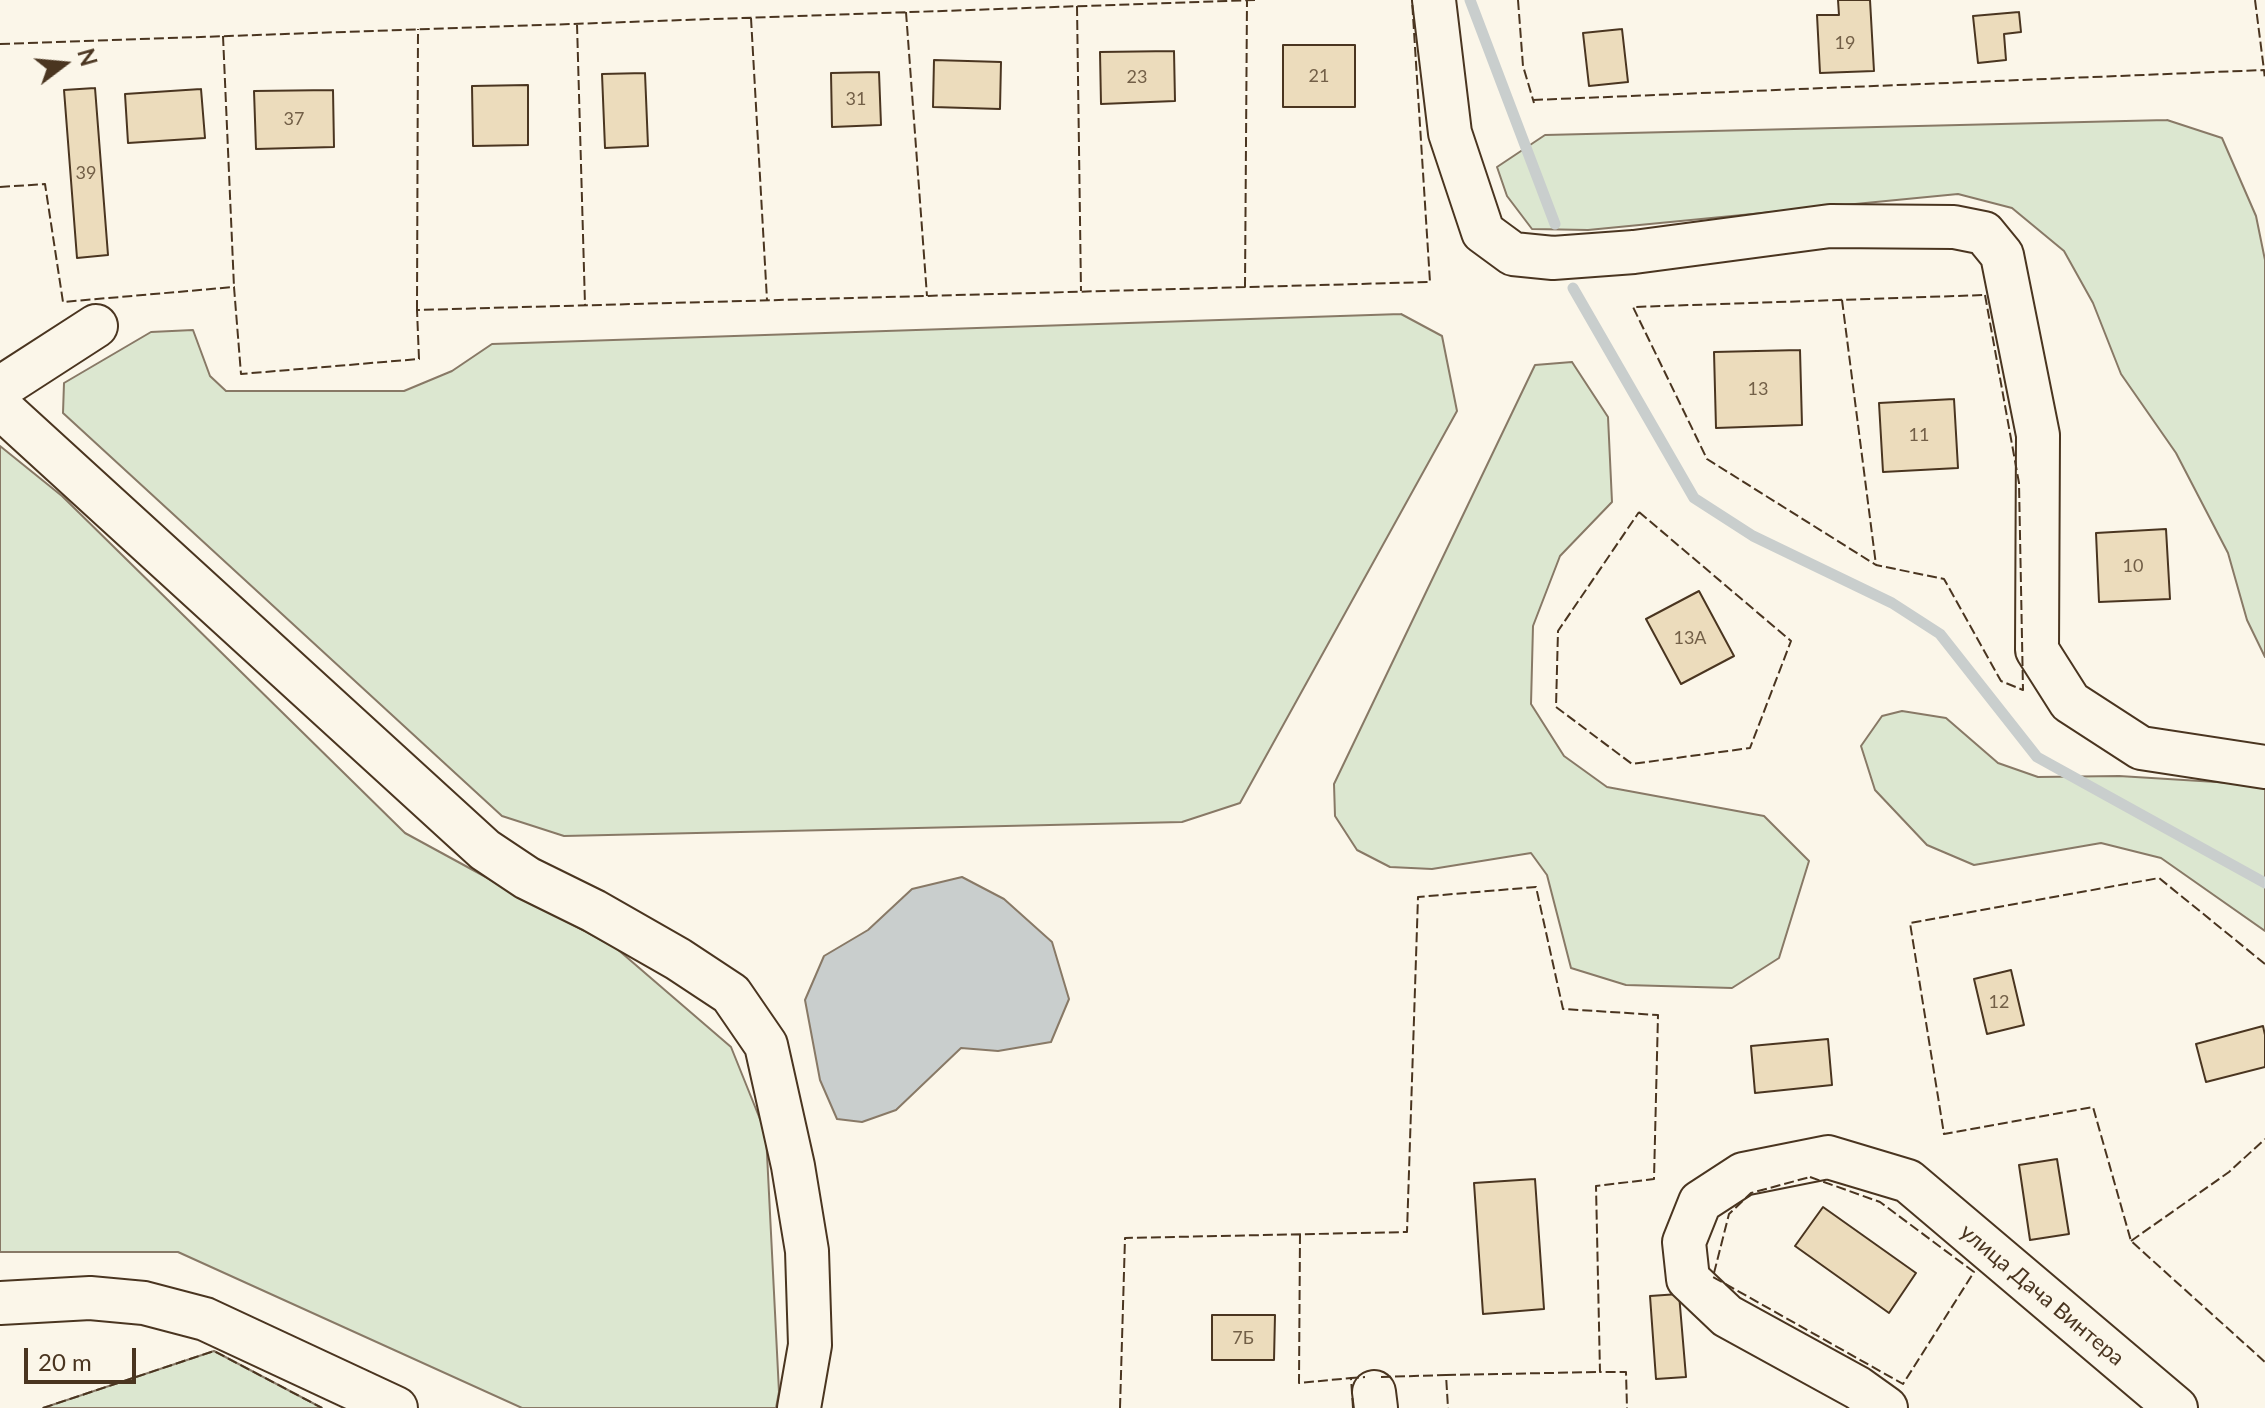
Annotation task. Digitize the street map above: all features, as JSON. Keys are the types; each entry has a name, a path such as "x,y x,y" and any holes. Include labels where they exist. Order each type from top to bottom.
{"street":[{"path":"1434,0 1450,133 1483,232 1513,254 1553,258 1621,253 1830,226 1954,227 1984,233 2002,255 2038,435 2037,650 2070,702 2141,748 2265,767"},
{"path":"0,388 96,326"},
{"path":"0,407 485,850 527,878 594,911 678,959 731,994 766,1045 793,1166 807,1251 810,1345 799,1408"},
{"name":"улица Дача Винтера","path":"1886,1408 1858,1388 1727,1316 1688,1279 1684,1242 1700,1202 1743,1174 1828,1157 1908,1181 2176,1408"},
{"path":"0,1303 90,1298 144,1303 205,1319 396,1408"}],"green space":[{"path":"2167,120 2222,138 2256,216 2265,260 2265,657 2247,620 2228,553 2176,453 2121,374 2093,303 2064,251 2012,208 1958,194 1588,230 1532,229 1507,196 1497,167 1545,135"},
{"path":"1401,314 1442,336 1457,411 1240,803 1182,822 564,836 502,816 63,413 64,383 151,332 193,330 210,376 226,391 404,391 452,371 492,344"},
{"path":"1572,362 1608,417 1612,502 1560,556 1533,626 1531,704 1564,756 1607,787 1764,816 1809,861 1779,958 1732,988 1626,985 1571,968 1547,875 1531,853 1432,869 1390,867 1357,850 1335,816 1334,784 1535,365"},
{"path":"0,446 62,496 405,833 616,948 731,1047 766,1134 779,1392 776,1408 522,1408 178,1252 0,1252"},
{"path":"1902,711 1946,718 1998,763 2038,777 2119,776 2265,785 2265,931 2161,858 2101,843 1974,865 1927,845 1875,790 1861,746 1882,716"},
{"path":"214,1351 322,1408 43,1408"}],"shaded area":[{"path":"962,877 1004,899 1052,942 1069,999 1051,1042 998,1051 961,1048 896,1110 862,1122 837,1119 820,1080 805,1000 824,956 868,930 912,889"}],"building":[{"path":"1838,0 1870,0 1874,71 1820,73 1817,15 1839,15"},
{"path":"2019,12 2021,32 2004,34 2006,60 1978,63 1973,16"},
{"path":"1622,29 1628,82 1589,86 1583,33"},
{"path":"1283,45 1355,45 1355,107 1283,107"},
{"path":"1174,51 1175,101 1101,104 1100,52"},
{"path":"934,60 1001,62 1000,109 933,107"},
{"path":"879,72 881,125 832,127 831,73"},
{"path":"645,73 648,146 605,148 602,74"},
{"path":"528,85 528,145 473,146 472,86"},
{"path":"95,88 108,255 77,258 64,90"},
{"path":"201,89 205,138 128,143 125,94"},
{"path":"333,90 334,147 256,149 254,91"},
{"path":"1800,350 1802,425 1716,428 1714,352"},
{"path":"1954,399 1958,468 1883,472 1879,403"},
{"path":"2166,529 2170,599 2099,602 2096,533"},
{"path":"1699,591 1734,656 1681,684 1646,619"},
{"path":"2011,970 2024,1025 1987,1034 1974,979"},
{"path":"2263,1026 2265,1067 2206,1082 2196,1044"},
{"path":"1828,1039 1832,1085 1755,1093 1751,1046"},
{"path":"2057,1159 2069,1234 2030,1240 2019,1165"},
{"path":"1535,1179 1544,1309 1483,1314 1474,1183"},
{"path":"1823,1207 1916,1273 1889,1313 1795,1246"},
{"path":"1679,1294 1686,1377 1656,1379 1650,1296"},
{"path":"1212,1315 1275,1315 1274,1360 1212,1360"}],"waterway":[{"path":"1470,0 1555,224"},
{"path":"1573,288 1694,498 1753,536 1892,603 1940,634 2037,757 2265,883"}],"fence":[{"path":"1245,287 1247,0"},
{"path":"0,44 1255,0"},
{"path":"0,187 45,184 63,302 234,287 241,374 419,359 417,310 1430,282 1412,0"},
{"path":"1518,0 1523,66 1534,103"},
{"path":"2255,0 2264,70"},
{"path":"1077,6 1081,291"},
{"path":"906,12 927,296"},
{"path":"751,18 767,300"},
{"path":"577,24 585,305"},
{"path":"417,310 418,29"},
{"path":"223,36 234,287"},
{"path":"1533,100 2264,70 2265,80"},
{"path":"1985,295 2019,483 2023,690 2001,681 1944,579 1876,565 1707,459 1633,307 1985,295"},
{"path":"1842,300 1876,565"},
{"path":"1639,512 1791,641 1750,748 1632,764 1556,707 1558,631 1639,512"},
{"path":"2265,964 2159,878 1910,923 1944,1134 2093,1107 2131,1241 2265,1362"},
{"path":"1120,1408 1125,1238 1407,1232 1418,897 1536,887 1563,1009 1658,1015 1654,1179 1596,1186 1600,1372 1626,1372 1627,1408"},
{"path":"2131,1241 2229,1172 2265,1139"},
{"path":"1810,1177 1880,1202 1974,1272 1903,1384 1713,1277 1729,1214 1751,1193 1810,1177"},
{"path":"1300,1234 1299,1383 1351,1378"},
{"path":"43,1408 214,1351 322,1408"},
{"path":"1446,1375 1600,1372"},
{"path":"1381,1377 1446,1375 1448,1408"},
{"path":"1353,1408 1351,1378 1365,1377"}]}
